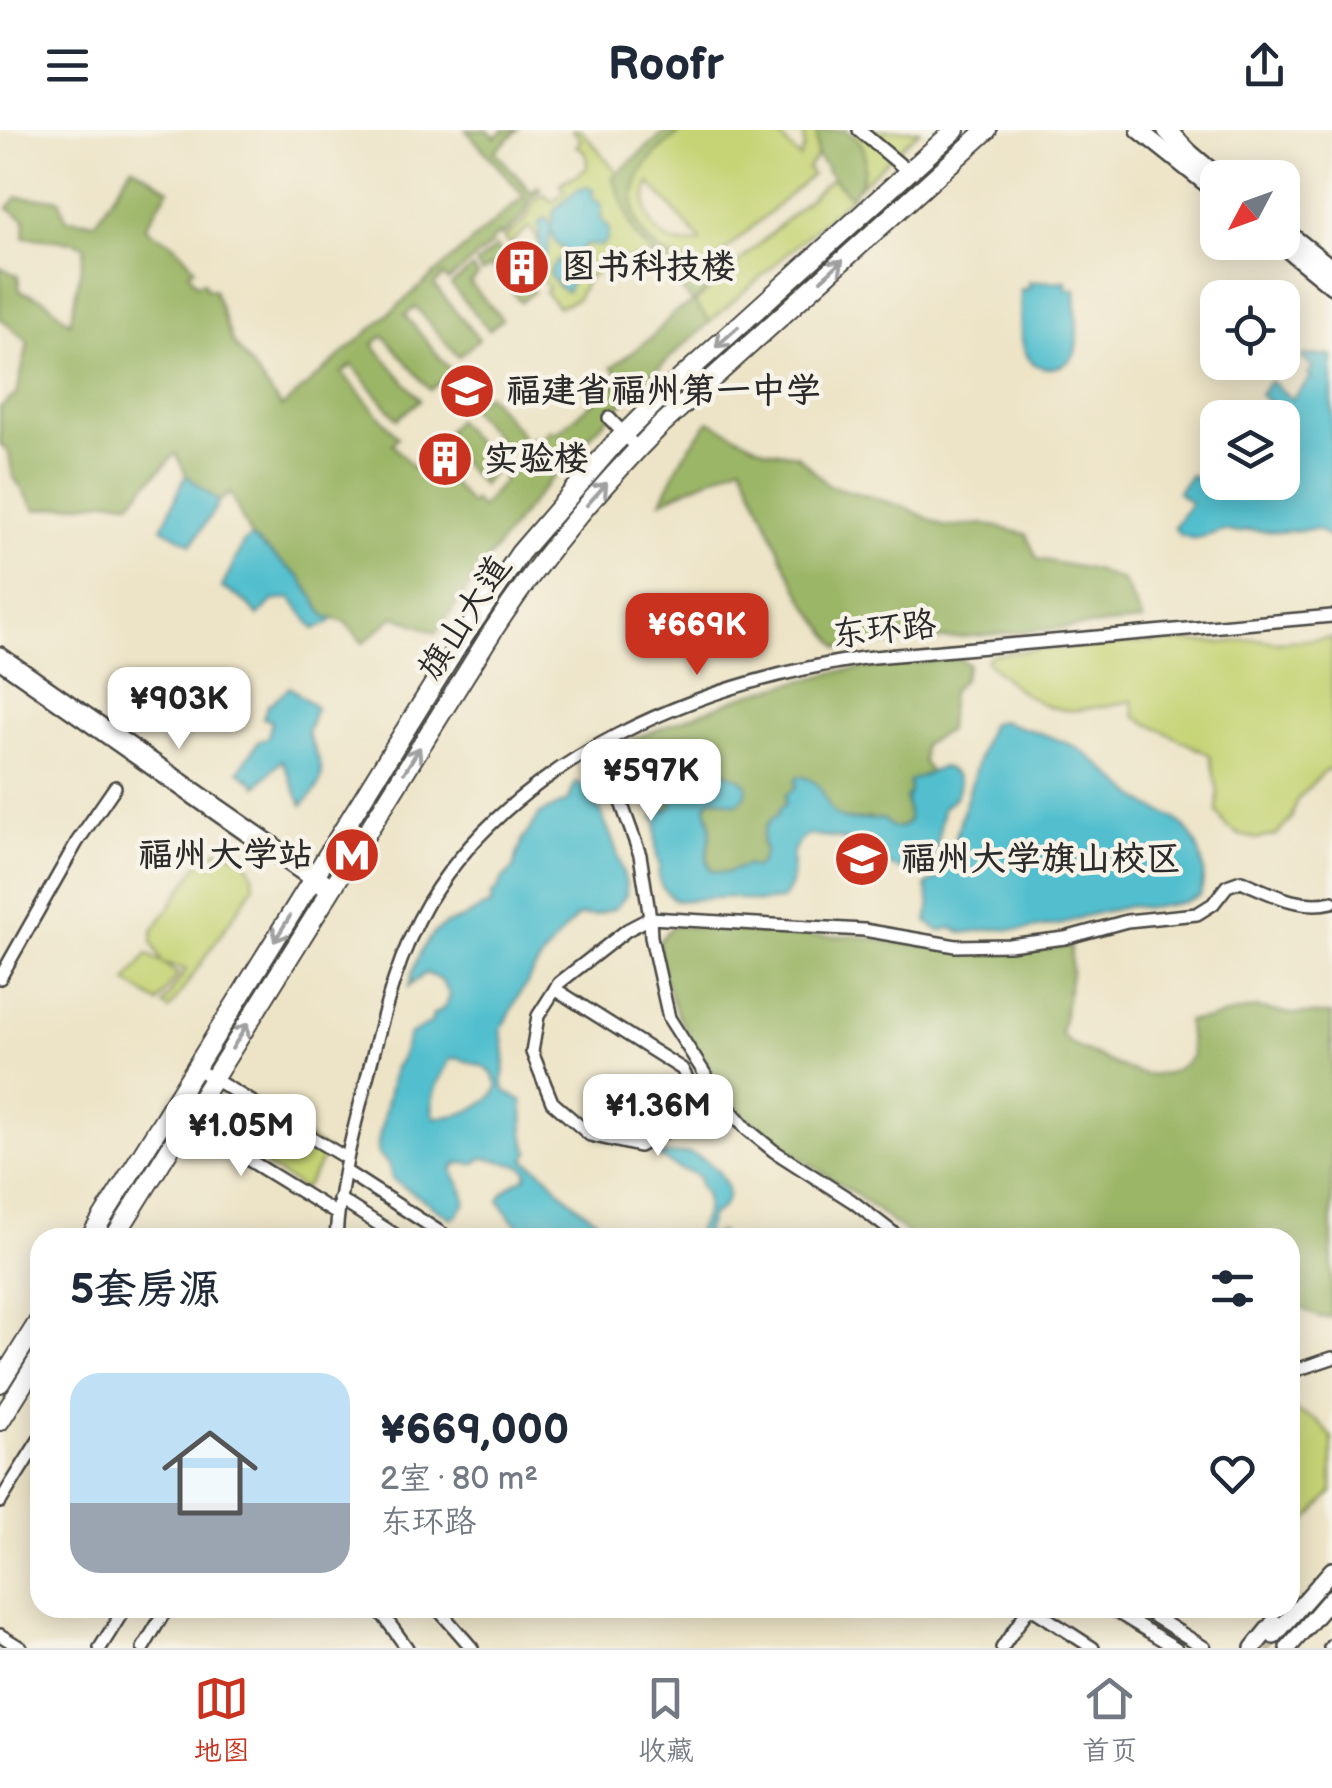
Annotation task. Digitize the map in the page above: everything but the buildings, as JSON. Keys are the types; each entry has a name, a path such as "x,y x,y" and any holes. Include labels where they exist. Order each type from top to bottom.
{"highway":[{"name":"旗山大道","path":"96,1228 496,588 556,509 669,390 955,130"},
{"name":"旗山大道","path":"120,1228 520,588 638,449 987,130"},
{"path":"943,170 999,130"},
{"path":"1165,130 1187,150"},
{"path":"0,1383 30,1334"},
{"path":"0,1421 30,1373"}],"main road":[{"path":"1139,130 1200,179"},
{"path":"1187,150 1200,161"},
{"path":"1300,242 1332,268"},
{"path":"1300,260 1332,286"},
{"path":"1300,1592 1332,1556"},
{"path":"1300,1615 1332,1570"},
{"path":"1281,1642 1332,1585"},
{"path":"1253,1648 1281,1642 1332,1597"},
{"path":"1281,1642 1298,1618"}],"street":[{"path":"859,130 909,172"},
{"path":"609,418 638,449"},
{"name":"东环路","path":"336,1228 346,1165 386,1005 404,952 426,907 470,846 514,801 556,770 680,706 810,666 1332,616"},
{"path":"0,653 314,878"},
{"path":"0,663 332,890"},
{"path":"0,673 30,684"},
{"path":"595,749 618,794 640,855 650,937 668,1018 720,1099 747,1129 887,1228"},
{"path":"0,978 77,842 115,787"},
{"path":"555,989 682,1070 691,1086 692,1104 672,1128 639,1146 590,1135 552,1102 532,1052 538,1016 555,989 559,983 627,930 650,918 864,930 956,946 1009,946 1066,938 1127,921 1196,914 1214,904 1227,886 1241,881 1291,902 1332,902"},
{"path":"196,1068 435,1228"},
{"path":"176,1099 194,1110 218,1141 337,1214"},
{"path":"340,1199 385,1228"},
{"path":"1300,1369 1332,1358"},
{"path":"0,1502 30,1454"},
{"path":"100,1648 120,1618"},
{"path":"142,1648 162,1618"},
{"path":"385,1618 406,1648"},
{"path":"446,1618 472,1648"},
{"path":"1002,1648 1023,1618"},
{"path":"1046,1618 1093,1648"},
{"path":"1126,1618 1176,1648"},
{"path":"1157,1618 1205,1648"},
{"path":"0,1635 22,1648"}],"green space":[{"path":"466,130 488,130 495,137 503,130 518,130 495,151 531,192 538,186 541,190 529,201 524,216 502,236 499,234 448,281 443,276 434,285 479,339 458,357 416,307 405,315 452,372 430,390 384,336 373,344 420,400 397,419 352,365 342,373 398,437 392,444 414,469 426,452 470,504 474,500 481,508 505,479 502,476 507,470 510,473 533,448 527,443 533,437 538,441 550,430 556,433 622,378 612,367 652,337 676,311 693,303 634,233 613,177 667,130 683,130 652,158 639,177 634,210 639,225 658,250 690,261 705,277 715,269 722,277 694,302 710,322 627,398 550,480 436,633 395,616 363,643 345,622 325,617 301,578 251,537 230,493 219,502 186,475 176,453 130,502 110,500 36,510 13,476 9,453 0,444 0,407 17,394 28,342 0,318 0,267 18,276 20,291 44,299 70,323 85,247 75,242 24,237 25,219 8,208 17,197 59,199 66,219 96,222 132,166 169,189 145,227 182,253 194,268 189,272 196,284 204,282 206,289 214,290 232,341 282,407 524,196"},
{"path":"572,130 581,130 618,173 613,178 634,233 653,256 603,267 587,279 577,299 558,307 545,292 549,288 530,266 538,251 533,232 529,227 509,244 504,239 527,219 532,204 544,194 552,202 565,191 560,184 587,167 584,152 576,146 581,140","holes":["589,187 591,197 600,202 601,219 608,227 607,240 601,246 582,248 574,276 559,288 549,274 565,251 552,232 555,213 578,191"]},
{"path":"683,130 774,130 800,158 804,130 817,130 817,156 808,169 812,175 701,272 690,261 673,258 646,239 634,210 633,194 647,162","holes":["650,183 701,242 673,242 657,231 646,203"]},
{"path":"817,130 845,130 863,148 863,174 851,197 817,156"},
{"path":"856,130 920,130 859,187 865,155 856,139"},
{"path":"832,178 851,197 710,322 694,303"},
{"path":"496,247 534,291 521,302 491,266 482,272 476,264"},
{"path":"472,268 478,275 470,283 502,319 489,330 451,285"},
{"path":"487,394 523,436 509,451 468,407"},
{"path":"456,420 497,466 482,485 441,440"},
{"path":"709,421 766,450 797,455 828,485 905,507 945,527 985,524 1026,534 1037,559 1094,570 1123,581 1143,621 839,648 806,603 786,566 742,464 661,501 683,456"},
{"path":"1332,638 1332,768 1323,772 1297,800 1291,819 1276,835 1257,839 1226,826 1217,812 1218,792 1210,755 1135,717 1133,701 1077,710 1051,707 1027,695 986,661 990,655 1040,649 1170,641"},
{"path":"958,658 968,664 963,679 951,692 948,730 923,745 923,762 931,773 909,782 909,821 901,828 871,818 849,821 796,787 764,836 760,865 742,871 711,871 709,865 710,824 706,806 715,798 723,771 686,772 673,804 668,810 655,810 634,787 630,754 620,744 749,694 841,671"},
{"path":"219,850 245,860 252,871 254,886 169,1010 163,1005 186,969 164,964 178,974 158,1003 127,982 147,954 162,963 152,942 153,931 205,855"},
{"path":"672,926 854,936 965,952 1071,946 1071,973 1061,1034 1081,1049 1145,1074 1169,1072 1192,1056 1187,1021 1255,1008 1292,1014 1332,1014 1332,1317 1319,1317 1300,1307 1300,1228 900,1228 762,1133 741,1112 717,1081 677,1014 664,977 658,942"},
{"path":"290,1127 328,1151 304,1189 266,1166"},
{"path":"1300,1413 1317,1420 1332,1438 1332,1492 1300,1529"}],"water":[{"path":"593,189 592,197 602,205 601,219 609,230 607,240 601,246 582,248 568,291 564,291 549,275 565,251 555,242 551,229 547,252 542,263 538,260 539,222 546,218 551,227 554,210 577,190"},
{"path":"1066,281 1066,289 1075,289 1075,352 1061,366 1038,366 1030,359 1022,338 1021,289 1029,289 1029,282"},
{"path":"1332,356 1332,538 1316,529 1237,533 1225,530 1195,539 1180,535 1174,527 1191,503 1177,492 1191,475 1200,482 1200,500 1300,500 1300,400 1266,400 1260,395 1270,381 1292,399 1311,377 1308,374 1313,367 1302,358"},
{"path":"186,475 219,502 192,544 162,528"},
{"path":"251,537 301,578 325,616 333,619 314,629 291,598 272,601 258,616 242,599 222,588 243,543"},
{"path":"290,687 316,708 307,732 320,762 321,778 302,805 282,760 257,786 239,771 258,742 268,737 272,721 263,718 268,705"},
{"path":"1001,721 1075,747 1150,807 1178,822 1193,839 1202,861 1200,895 1184,902 1150,908 1130,906 1024,930 963,933 952,928 939,931 927,922 930,906 926,885 940,876 949,860 984,740 991,723"},
{"path":"943,767 956,775 958,791 943,807 934,854 921,870 894,867 842,839 808,835 793,852 791,884 782,900 759,902 729,897 676,901 659,881 655,810 668,810 673,804 669,779 678,774 720,771 747,785 745,796 736,804 715,798 706,805 711,830 707,860 711,871 725,873 760,864 765,850 764,830 785,805 786,795 796,787 798,776 816,784 830,808 842,818 883,819 891,827 900,828 909,821 909,781"},
{"path":"576,782 586,789 615,846 626,895 616,908 578,916 535,969 501,1029 505,1058 502,1081 508,1093 522,1100 529,1152 525,1159 596,1219 599,1228 522,1228 499,1200 507,1189 526,1177 527,1171 522,1166 482,1158 475,1164 458,1163 452,1170 465,1203 451,1218 392,1179 389,1165 378,1154 394,1069 409,1035 431,1023 433,1014 444,1007 450,995 441,980 426,973 409,986 421,951 446,924 491,905 491,895 512,870 523,839 541,813 568,801","holes":["450,1059 477,1064 492,1074 498,1088 470,1110 434,1117 434,1095"]},
{"path":"687,1153 717,1170 727,1189 727,1199 711,1215 706,1228 698,1228 707,1206 699,1178 656,1155"}],"tunnel":[{"path":"1264,1648 1274,1636"}],"place":[{"name":"图书科技楼","path":"522,267"},
{"name":"福建省福州第一中学","path":"467,391"},
{"name":"实验楼","path":"445,459"},
{"name":"福州大学站","path":"352,855"},
{"name":"福州大学旗山校区","path":"862,859"}]}
